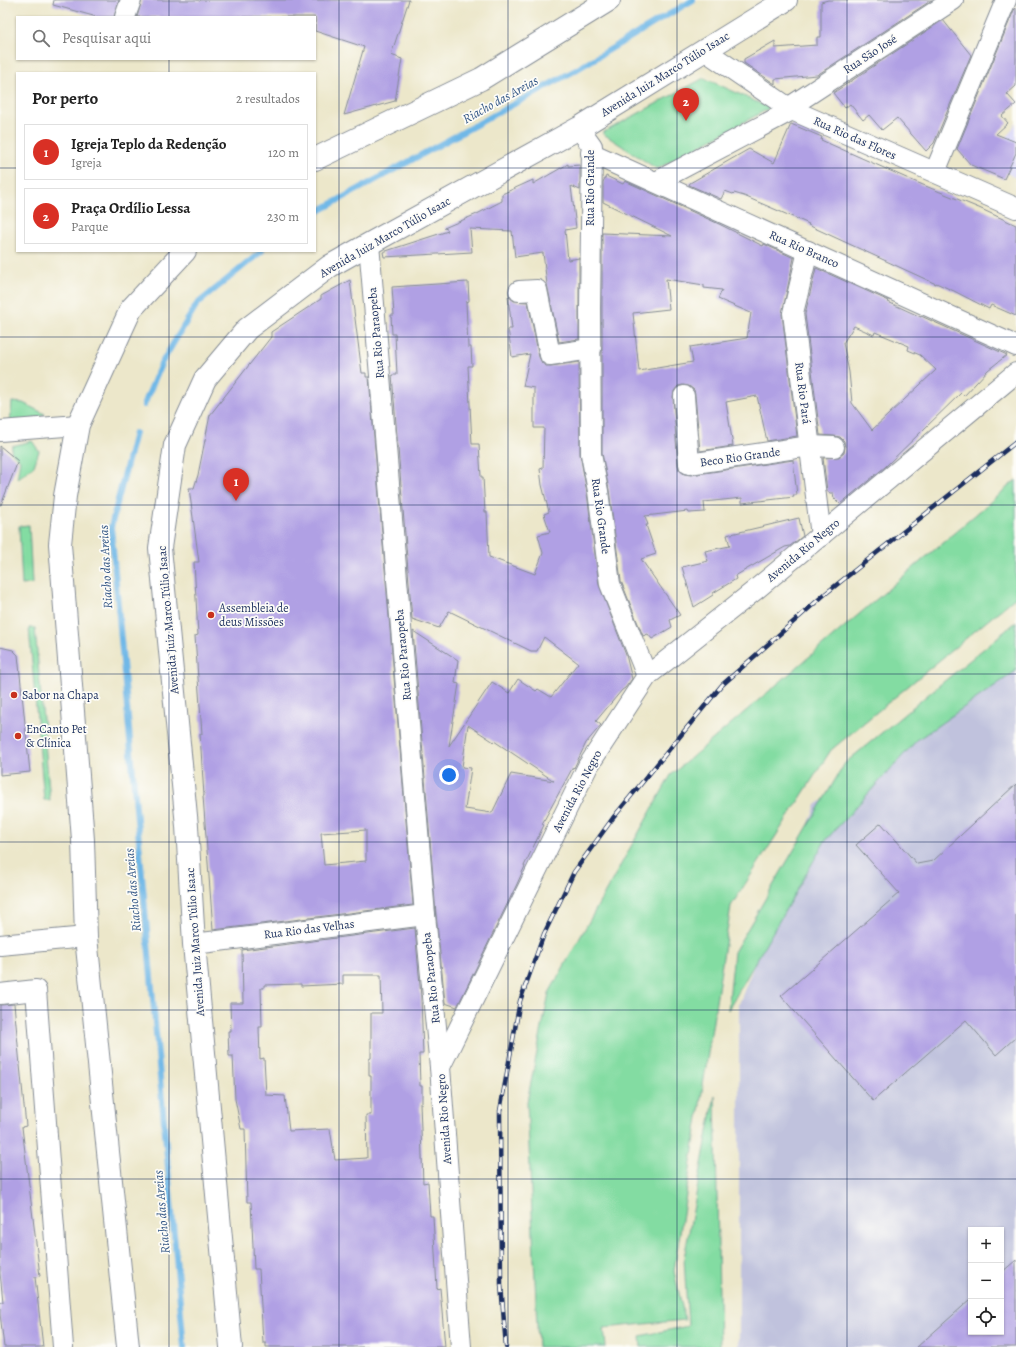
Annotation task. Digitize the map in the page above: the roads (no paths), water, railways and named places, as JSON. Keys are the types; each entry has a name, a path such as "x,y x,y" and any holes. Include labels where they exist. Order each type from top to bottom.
{"main road":[{"path":"316,159 481,79 609,0"},
{"name":"Avenida Juiz Marco Túlio Isaac","path":"231,1347 194,944 186,826 160,548 175,445 205,379 247,329 330,266 579,128 786,0"},
{"path":"128,1347 86,937 82,832 60,544 66,489 78,425 131,309 184,252"}],"street":[{"path":"125,16 131,0"},
{"name":"Rua São José","path":"656,182 790,109 953,0"},
{"path":"935,172 1006,0"},
{"name":"Rua Rio das Flores","path":"704,50 790,109 1016,208"},
{"name":"Rua Rio Grande","path":"579,128 592,146 592,454 610,584 647,676"},
{"name":"Rua Rio Branco","path":"592,153 1016,346"},
{"name":"Rua Rio Paraopeba","path":"369,244 425,915 440,1067"},
{"name":"Rua Rio Pará","path":"808,251 793,313 821,536"},
{"path":"519,291 538,290 550,355 591,349"},
{"name":"Avenida Rio Negro","path":"461,1347 440,1067 588,766 647,676 821,536 1016,373"},
{"name":"Beco Rio Grande","path":"684,396 689,464 810,446 834,447"},
{"path":"0,431 78,425"},
{"name":"Rua Rio das Velhas","path":"194,944 425,915"},
{"path":"0,945 86,937"},
{"path":"0,994 36,990 63,1347"}],"waterway":[{"name":"Riacho das Areias","path":"316,212 574,71 693,0"},
{"name":"Riacho das Areias","path":"144,405 161,364 197,304 261,252"},
{"name":"Riacho das Areias","path":"135,433 111,527 184,1347"}],"railway":[{"path":"506,1347 501,1284 500,1111 520,1001 544,934 574,872 613,818 722,685 825,594 1016,442"}],"place":[{"name":"Praça Ordílio Lessa","path":"686,121"},
{"name":"Igreja Teplo da Redenção","path":"236,501"},
{"name":"Assembleia de deus Missões","path":"211,615"},
{"name":"Sabor na Chapa","path":"14,695"},
{"name":"EnCanto Pet & Clínica","path":"18,736"}]}
